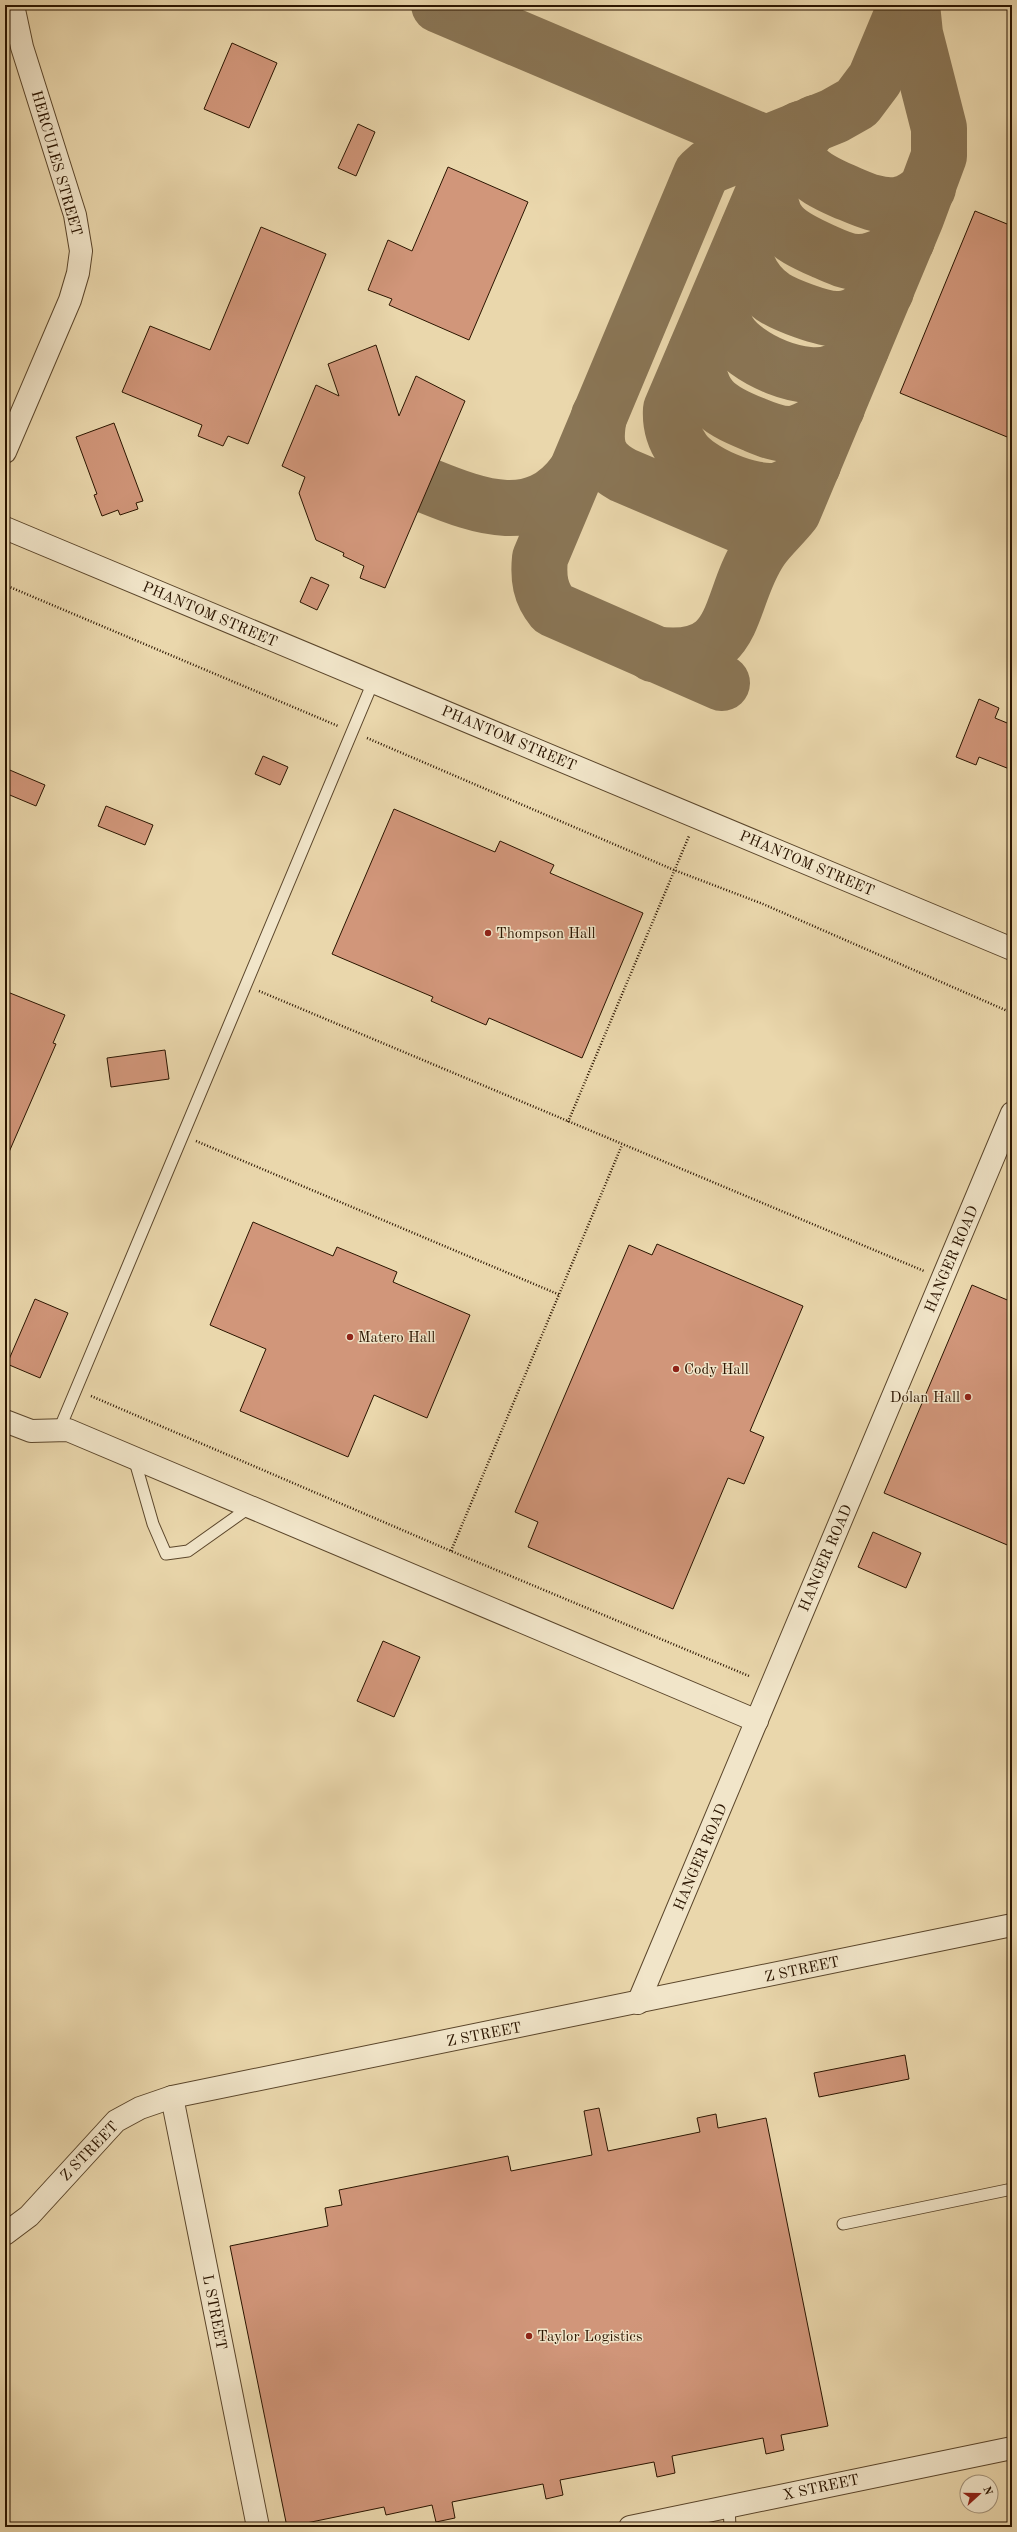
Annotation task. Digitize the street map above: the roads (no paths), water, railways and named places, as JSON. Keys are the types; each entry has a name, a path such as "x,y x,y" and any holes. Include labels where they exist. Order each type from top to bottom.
{"street":[{"name":"HERCULES STREET","path":"5,452 70,300 78,273 81,251 75,215 22,47 13,5"},
{"name":"PHANTOM STREET","path":"5,528 1012,949"},
{"name":"HANGER ROAD","path":"638,2003 942,1279 1003,1158 1012,1113"},
{"path":"5,1421 31,1431 68,1430 757,1721"},
{"name":"Z STREET","path":"5,2234 29,2216 116,2121 140,2108 172,2097 638,2003 1012,1925"},
{"name":"L STREET","path":"172,2097 258,2527"},
{"name":"X STREET","path":"630,2527 730,2517 1012,2448"}],"lane":[{"path":"59,1430 373,682"},
{"path":"134,1458 153,1524 166,1554 188,1551 250,1507"},
{"path":"843,2224 1012,2189"}],"place":[{"name":"Thompson Hall","path":"488,933"},
{"name":"Matero Hall","path":"350,1337"},
{"name":"Cody Hall","path":"676,1369"},
{"name":"Dolan Hall","path":"968,1397"},
{"name":"Taylor Logistics","path":"529,2336"}]}
